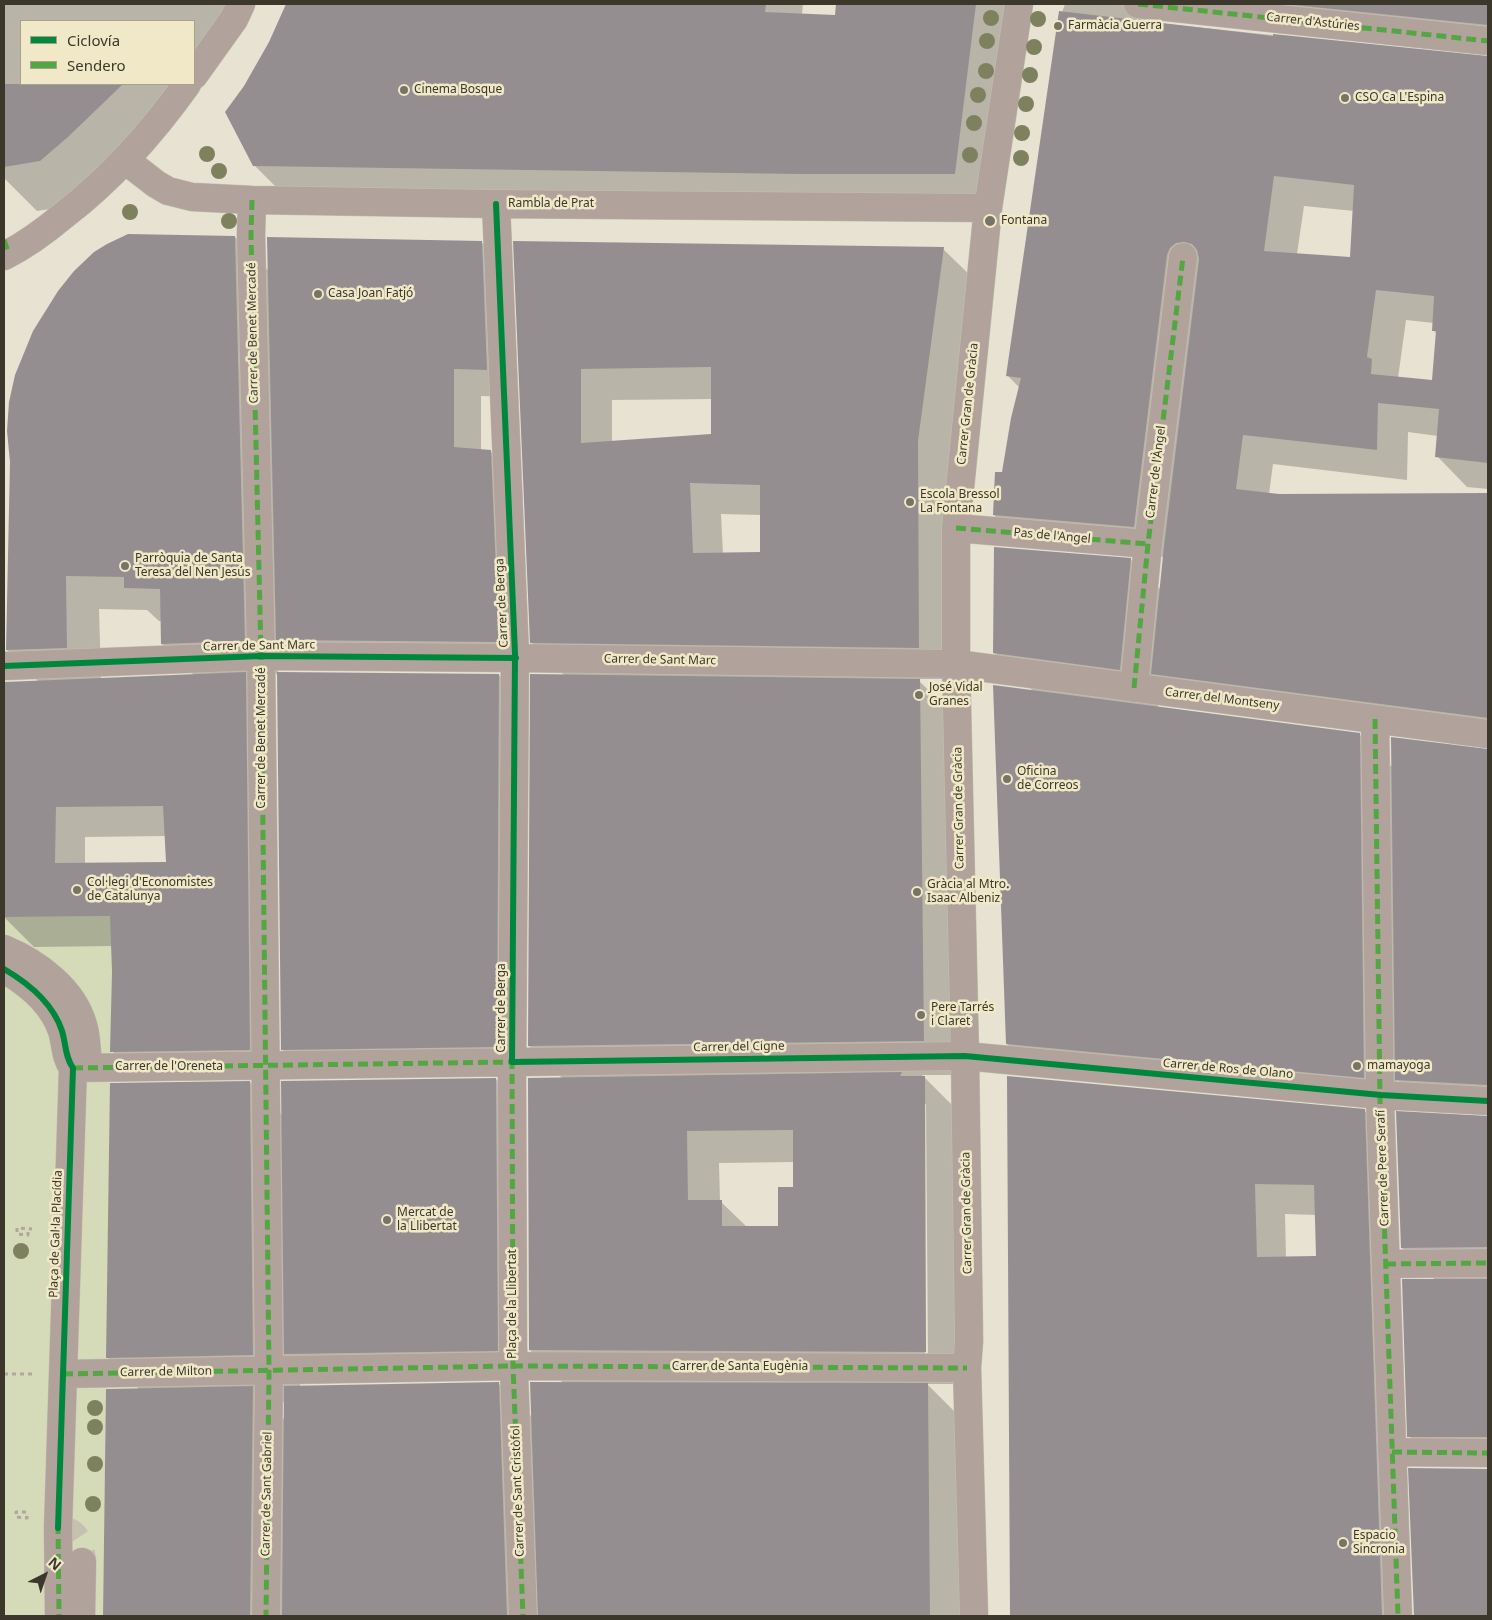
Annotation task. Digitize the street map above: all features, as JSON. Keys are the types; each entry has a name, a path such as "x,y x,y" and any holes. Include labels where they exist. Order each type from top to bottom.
{"street":[{"path":"195,74 234,19 241,4"},
{"name":"Carrer Gran de Gràcia","path":"974,1616 967,1368 969,1341 956,664 956,528 988,208 1018,4"},
{"name":"Carrer d'Astúries","path":"1138,4 1488,41"},
{"path":"6,250 41,234 82,201 126,160 186,85"},
{"name":"Rambla de Prat","path":"126,160 156,184 182,196 252,200 988,208"},
{"name":"Carrer de Benet Mercadé","path":"252,200 251,235 261,656 264,1066"},
{"name":"Carrer de Berga","path":"496,204 516,658 512,1062"},
{"name":"Carrer de l'Àngel","path":"1134,688 1148,544 1183,257"},
{"name":"Pas de l'Angel","path":"956,528 1148,544"},
{"name":"Carrer de Sant Marc","path":"4,666 261,656 956,664"},
{"name":"Carrer del Montseny","path":"956,664 1488,734"},
{"name":"Carrer de Pere Serafí","path":"1375,719 1380,1095 1398,1616"},
{"path":"4,949 16,954 52,978 72,1000 83,1024 80,1060"},
{"name":"Plaça de Gal·la Placídia","path":"4,970 21,980 50,1007 62,1029 66,1057 80,1060 63,1374 58,1528 60,1616"},
{"name":"Carrer del Cigne","path":"512,1062 965,1056"},
{"name":"Carrer de Ros de Olano","path":"965,1056 1380,1095 1488,1101"},
{"name":"Carrer de l'Oreneta","path":"80,1060 264,1066"},
{"path":"269,1371 264,1066 512,1062"},
{"name":"Plaça de la Llibertat","path":"269,1371 513,1366 512,1062"},
{"path":"1386,1264 1488,1263"},
{"name":"Carrer de Santa Eugènia","path":"513,1366 967,1368"},
{"name":"Carrer de Sant Cristòfol","path":"513,1366 523,1616"},
{"name":"Carrer de Milton","path":"63,1374 269,1371"},
{"name":"Carrer de Sant Gabriel","path":"266,1616 269,1371"},
{"path":"1392,1452 1488,1453"},
{"path":"81,1616 82,1562"}],"path":[{"path":"28,1232 28,1235 17,1234 17,1228 32,1229"},
{"path":"27,1515 26,1518 16,1518 16,1512 30,1512"}],"green space":[{"path":"111,916 112,972 103,1616 4,1616 4,917"}],"building":[{"path":"286,4 766,4 765,12 835,15 836,4 976,4 955,174 798,174 253,166 225,112 244,86 269,42"},
{"path":"1284,4 1488,4 1488,25"},
{"path":"1059,11 1273,36 1273,34 1488,56 1488,463 1435,457 1439,409 1378,403 1377,450 1243,435 1236,489 1279,494 1488,493 1488,718 1151,674 1164,546 1199,259 1197,250 1192,244 1176,243 1170,248 1167,255 1134,527 993,515 995,472 1002,472 1011,418 1021,378 1006,376","holes":["1274,176 1354,185 1350,257 1264,251","1376,290 1434,296 1432,331 1436,331 1432,380 1371,374 1372,359 1367,357"]},
{"path":"4,84 122,85 40,161 4,167"},
{"path":"128,234 235,236 245,641 161,644 160,589 124,588 124,577 66,576 67,648 6,650 10,462 7,431 9,402 15,375 33,331 58,291 74,271 94,252"},
{"path":"267,237 482,241 487,370 454,369 454,447 491,450 499,642 276,640"},
{"path":"513,241 944,247 918,441 919,648 530,643","holes":["711,367 711,434 581,443 581,369","690,483 760,485 760,552 693,553"]},
{"path":"994,547 1131,558 1120,670 993,653"},
{"path":"246,672 250,1050 110,1052 112,972 110,916 4,917 5,682","holes":["163,806 166,862 55,863 56,807"]},
{"path":"277,672 499,674 497,1047 281,1050"},
{"path":"530,674 920,679 924,1041 528,1046"},
{"path":"993,685 1360,733 1364,1078 1006,1044"},
{"path":"1391,737 1488,749 1488,1085 1395,1080"},
{"path":"902,1072 900,1076 925,1076 926,1352 529,1350 528,1078","holes":["793,1130 793,1187 778,1187 778,1226 722,1226 722,1200 688,1200 687,1131"]},
{"path":"1007,1076 1365,1109 1382,1616 1010,1616","holes":["1255,1184 1314,1185 1316,1256 1257,1257"]},
{"name":"Mercat de la Llibertat","path":"496,1078 498,1351 284,1354 281,1081"},
{"path":"250,1081 253,1355 106,1358 110,1083"},
{"path":"1396,1111 1488,1116 1488,1247 1401,1248"},
{"path":"1402,1279 1488,1279 1488,1437 1407,1437"},
{"path":"499,1382 507,1616 282,1616 284,1386"},
{"path":"530,1382 928,1383 930,1616 538,1616"},
{"path":"253,1386 250,1616 103,1616 106,1389"},
{"path":"1408,1468 1488,1469 1488,1616 1414,1616"}],"tunnel":[{"path":"52,1527 60,1528 75,1537 80,1548 82,1562"}],"marked path":[{"path":"1138,4 1488,41"},
{"path":"252,200 251,235 261,654 269,1371 266,1616"},
{"path":"4,240 9,254"},
{"path":"1134,688 1148,544 1183,257"},
{"path":"956,528 1148,544"},
{"path":"1375,719 1380,1100 1398,1616"},
{"path":"512,1059 513,1366 523,1616"},
{"path":"73,1068 515,1062"},
{"path":"1386,1264 1488,1263"},
{"path":"63,1374 513,1366 967,1368"},
{"path":"1392,1452 1488,1453"},
{"path":"58,1524 59,1616"}],"cycle path":[{"path":"496,204 515,654 512,1062 965,1056 1381,1095 1488,1101"},
{"path":"4,666 261,656 516,658"},
{"path":"4,969 31,987 53,1011 62,1031 67,1055 73,1068 58,1528"}],"place":[{"name":"Farmàcia Guerra","path":"1058,26"},
{"name":"Cinema Bosque","path":"404,90"},
{"name":"CSO Ca L'Espina","path":"1345,98"},
{"name":"Fontana","path":"990,221"},
{"name":"Casa Joan Fatjó","path":"318,294"},
{"name":"Escola Bressol La Fontana","path":"910,502"},
{"name":"Parròquia de Santa Teresa del Nen Jesús","path":"125,566"},
{"name":"José Vidal Granes","path":"919,695"},
{"name":"Oficina de Correos","path":"1007,779"},
{"name":"Col·legi d'Economistes de Catalunya","path":"77,890"},
{"name":"Gràcia al Mtro. Isaac Albeniz","path":"917,892"},
{"name":"Pere Tarrés i Claret","path":"921,1015"},
{"name":"mamayoga","path":"1357,1066"},
{"name":"Mercat de la Llibertat","path":"387,1220"},
{"name":"Espacio Sincronia","path":"1343,1543"}]}
